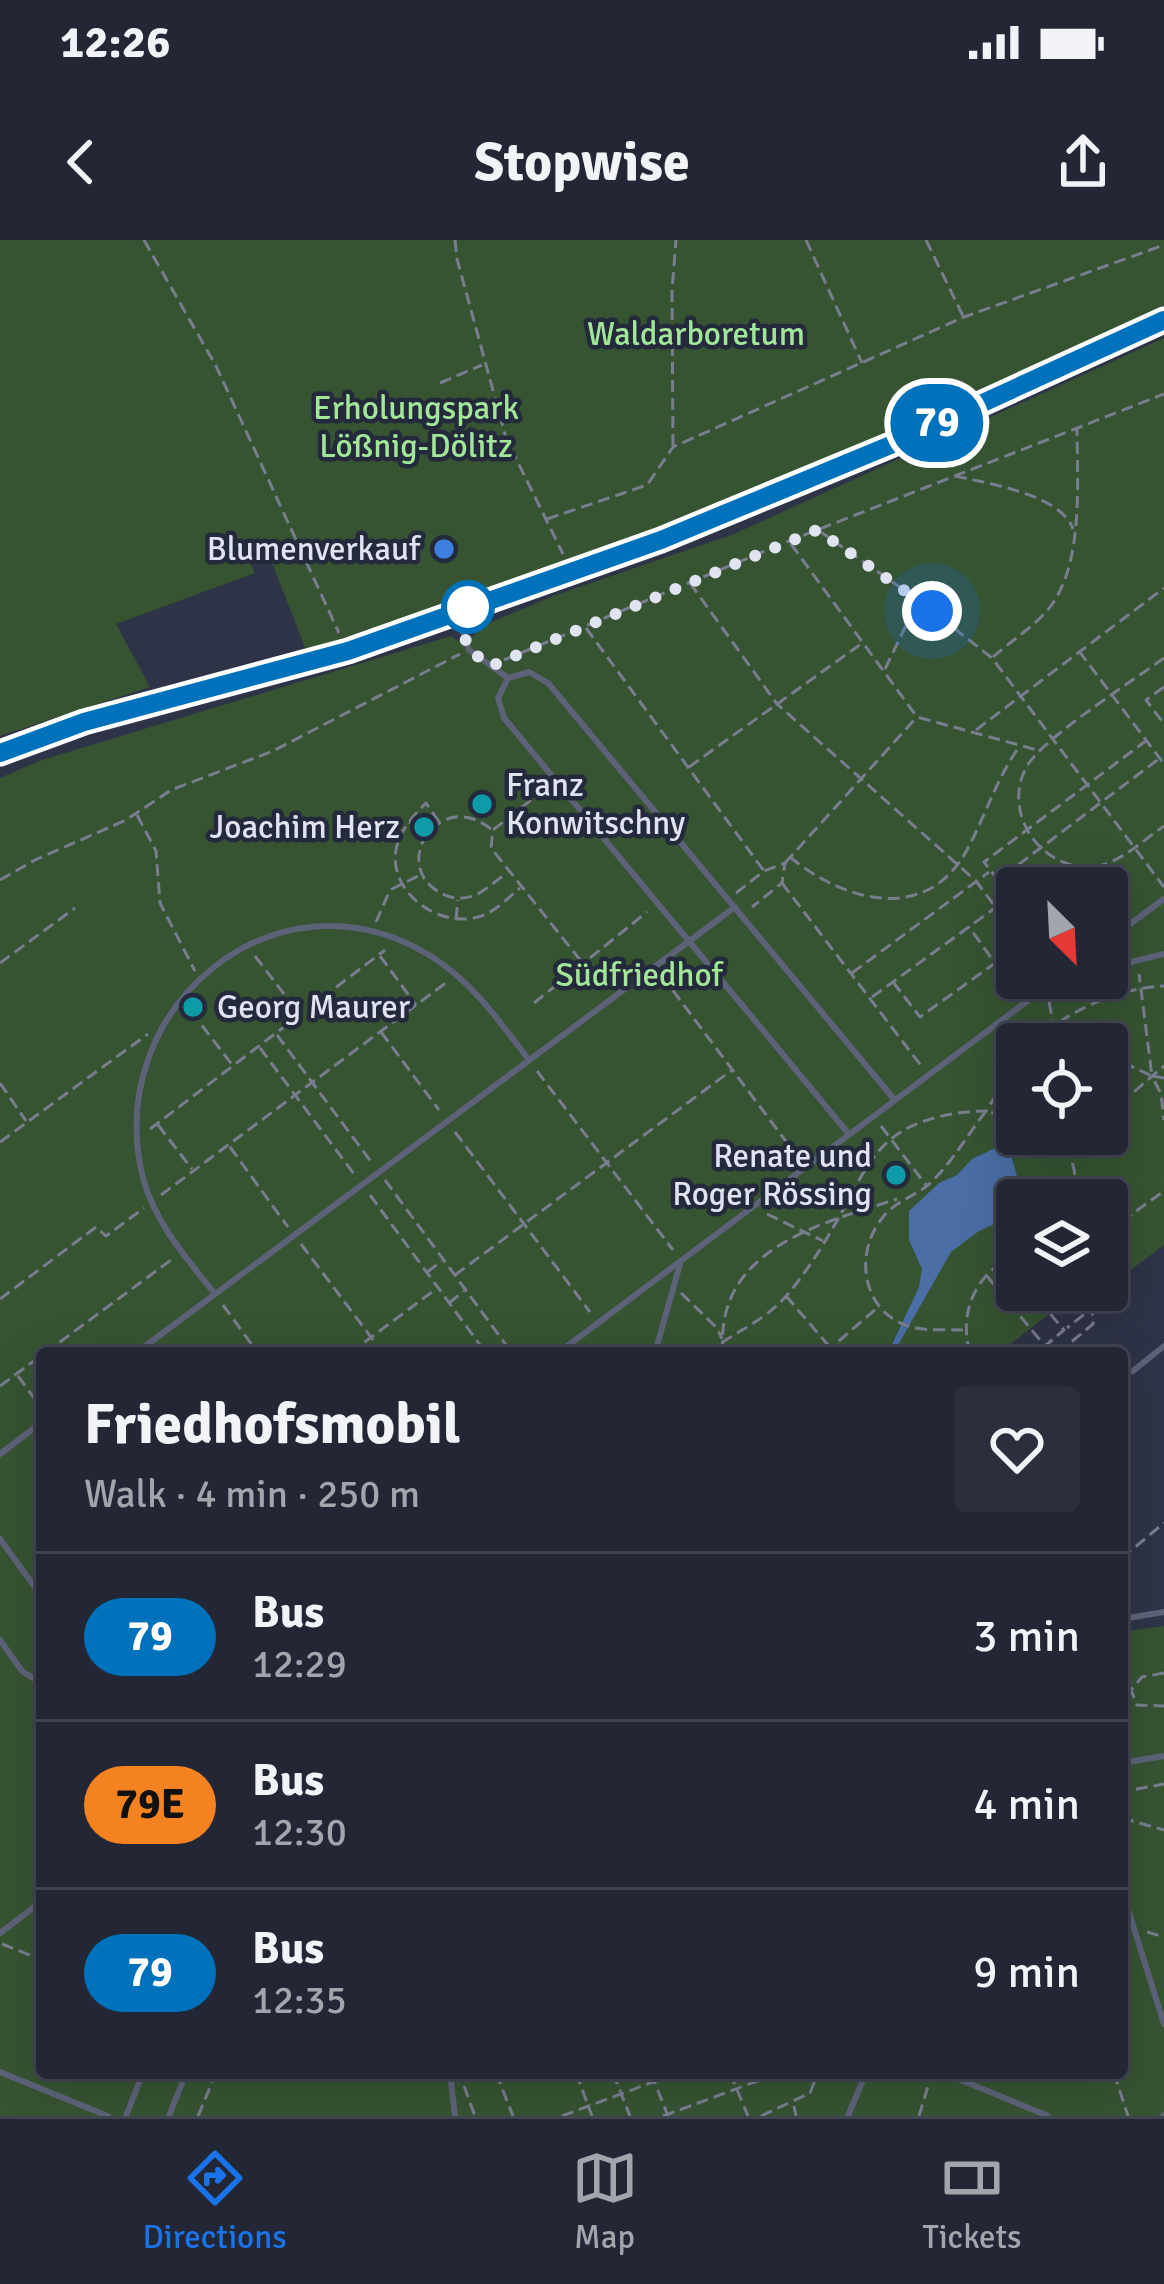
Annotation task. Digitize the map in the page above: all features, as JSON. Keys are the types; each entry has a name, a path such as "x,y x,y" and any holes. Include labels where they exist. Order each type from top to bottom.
{"street":[{"path":"0,753 84,722 348,651 572,572 741,509 1164,320"}],"lane":[{"path":"456,611 469,650 508,679"},
{"path":"848,1133 500,712 498,698 508,679 530,672 548,683 894,1099"},
{"path":"1128,926 1164,899"},
{"path":"144,1347 735,907"},
{"path":"214,1294 151,1202 136,1132 141,1072 164,1022 198,980 248,946 276,934 306,929 373,932 399,939 458,974 529,1060"},
{"path":"1128,962 1164,954"},
{"path":"566,1347 1029,999"},
{"path":"657,1347 681,1261"},
{"path":"1133,1371 1164,1346"},
{"path":"0,1454 36,1427"},
{"path":"0,1539 36,1589"},
{"path":"1128,1618 1164,1612"},
{"path":"0,1640 22,1671 36,1680"},
{"path":"1128,1762 1164,1756"},
{"path":"0,1933 36,1906"},
{"path":"1128,1909 1164,2024"},
{"path":"0,2072 108,2116"},
{"path":"125,2116 140,2079"},
{"path":"169,2116 184,2079"},
{"path":"451,2079 455,2116"},
{"path":"848,2116 863,2079"},
{"path":"959,2079 1048,2116"}],"path":[{"path":"144,240 216,366 348,651"},
{"path":"455,240 506,438 572,572"},
{"path":"673,447 676,240"},
{"path":"806,240 863,365"},
{"path":"926,240 964,317"},
{"path":"547,519 647,484 673,447 964,317 1164,245"},
{"path":"440,382 484,365"},
{"path":"491,666 789,541 1164,394"},
{"path":"992,658 1048,610 1067,569 1075,537 1076,427"},
{"path":"953,476 998,485 1051,504 1070,520 1075,537"},
{"path":"817,530 905,591 924,592 932,611 992,658 1164,887"},
{"path":"789,541 917,717 1039,751"},
{"path":"689,583 777,704 976,881 996,907 870,998"},
{"path":"974,731 1164,588"},
{"path":"883,672 913,611 905,591"},
{"path":"913,611 932,611"},
{"path":"585,627 764,871"},
{"path":"688,768 861,644"},
{"path":"0,880 136,814 171,790 273,751 469,650"},
{"path":"1079,651 1147,740 1162,761 998,880 984,862 1147,740"},
{"path":"1164,658 1039,751 1021,781 1018,799 1026,830 1040,848 1067,864 1102,865 1164,826"},
{"path":"1164,687 1146,700 1164,724"},
{"path":"728,899 764,871 785,863 917,717"},
{"path":"1153,749 1164,742"},
{"path":"790,857 838,890 884,899 927,890 967,850 990,793 1019,746"},
{"path":"556,781 493,830 490,848 611,999"},
{"path":"439,822 426,803 397,844 403,884 424,908 456,919 482,916 520,888"},
{"path":"136,814 156,851 160,903 198,980"},
{"path":"493,830 460,816 439,822 427,833 418,862 434,890 458,898 480,892 507,872"},
{"path":"409,822 427,833"},
{"path":"742,916 782,884 785,863"},
{"path":"852,974 991,871"},
{"path":"373,932 390,890 422,874"},
{"path":"782,884 927,1073"},
{"path":"456,919 458,898"},
{"path":"534,1003 658,904"},
{"path":"0,963 75,908"},
{"path":"893,982 920,1016 995,963 969,927"},
{"path":"136,1132 158,1124 399,939"},
{"path":"248,946 301,1017"},
{"path":"379,955 416,1005"},
{"path":"1136,960 1152,1076 1161,1094 1164,1120"},
{"path":"655,966 805,1166"},
{"path":"0,1299 95,1227 106,1236 458,974"},
{"path":"1056,1023 1091,1004 1141,987 1164,986"},
{"path":"181,998 234,1067"},
{"path":"0,1142 164,1022"},
{"path":"381,1032 598,1323"},
{"path":"277,1035 508,1347"},
{"path":"260,1048 482,1347"},
{"path":"529,1060 681,1261"},
{"path":"1128,1065 1164,1078"},
{"path":"1128,1096 1164,1066"},
{"path":"455,1275 732,1070"},
{"path":"0,1083 27,1122"},
{"path":"722,1341 729,1304 742,1279 773,1247 927,1186 996,1096"},
{"path":"714,1347 746,1331 786,1296 839,1218 860,1177 890,1139 962,1111 996,1114"},
{"path":"873,1114 927,1186"},
{"path":"158,1124 193,1171"},
{"path":"229,1145 378,1347"},
{"path":"1128,1217 1164,1191"},
{"path":"902,1197 881,1219 864,1260 877,1308 910,1327 963,1330"},
{"path":"757,1202 769,1215 808,1230 824,1242"},
{"path":"53,1347 182,1252"},
{"path":"427,1272 443,1259"},
{"path":"968,1347 963,1330 970,1300 996,1267"},
{"path":"986,1275 1045,1346 1092,1308 1093,1324 1065,1347"},
{"path":"675,1287 718,1328 722,1347"},
{"path":"358,1347 438,1288"},
{"path":"449,1303 466,1290"},
{"path":"214,1294 254,1347"},
{"path":"786,1296 830,1346 877,1308"},
{"path":"1048,1311 1064,1330"},
{"path":"0,1386 36,1360"},
{"path":"16,1374 36,1401"},
{"path":"1128,1553 1164,1522"},
{"path":"1164,1673 1142,1677 1131,1690 1137,1706 1164,1706"},
{"path":"1128,1794 1164,1784"},
{"path":"1128,1819 1164,1830"},
{"path":"1134,1928 1164,1937"},
{"path":"0,1943 36,1958"},
{"path":"198,2116 213,2079"},
{"path":"498,2079 513,2116"},
{"path":"578,2079 592,2116"},
{"path":"615,2079 630,2116"},
{"path":"562,2116 660,2079"},
{"path":"732,2079 748,2116"},
{"path":"654,2081 666,2116 763,2079"},
{"path":"761,2116 810,2093 816,2079"},
{"path":"919,2116 930,2079"},
{"path":"1116,2079 1128,2116"},
{"path":"462,2081 475,2116"},
{"path":"793,2104 796,2116"}],"green space":[{"name":"Erholungspark Lößnig-Dölitz","path":"0,240 1164,240 1164,320 571,572 308,655 263,540 244,549 255,573 116,624 150,687 0,736"},
{"name":"Südfriedhof","path":"1164,338 1164,1245 1128,1272 1128,1179 996,1179 996,1311 1053,1311 1007,1347 36,1347 36,2079 1128,2079 1128,1631 1164,1626 1164,2116 0,2116 0,778 42,760 451,636 458,641 474,636 477,628 553,596 734,534"}],"water":[{"path":"995,1148 996,1155 1011,1155 1018,1179 996,1179 996,1223 951,1252 897,1347 891,1347 919,1287 922,1269 909,1240 909,1211 939,1183 957,1175 972,1159"}],"bus line":[{"name":"79","path":"0,753 84,722 348,651 661,540 893,444 1164,320"}],"place":[{"name":"Blumenverkauf","path":"444,549"},
{"name":"Franz Konwitschny","path":"482,804"},
{"name":"Joachim Herz","path":"424,827"},
{"name":"Georg Maurer","path":"193,1007"},
{"name":"Renate und Roger Rössing","path":"896,1175"}],"route":[{"path":"468,607 456,611 469,650 491,666 817,530 905,591 924,592 932,611"}],"park label":[{"name":"Waldarboretum","path":"696,334"}]}
